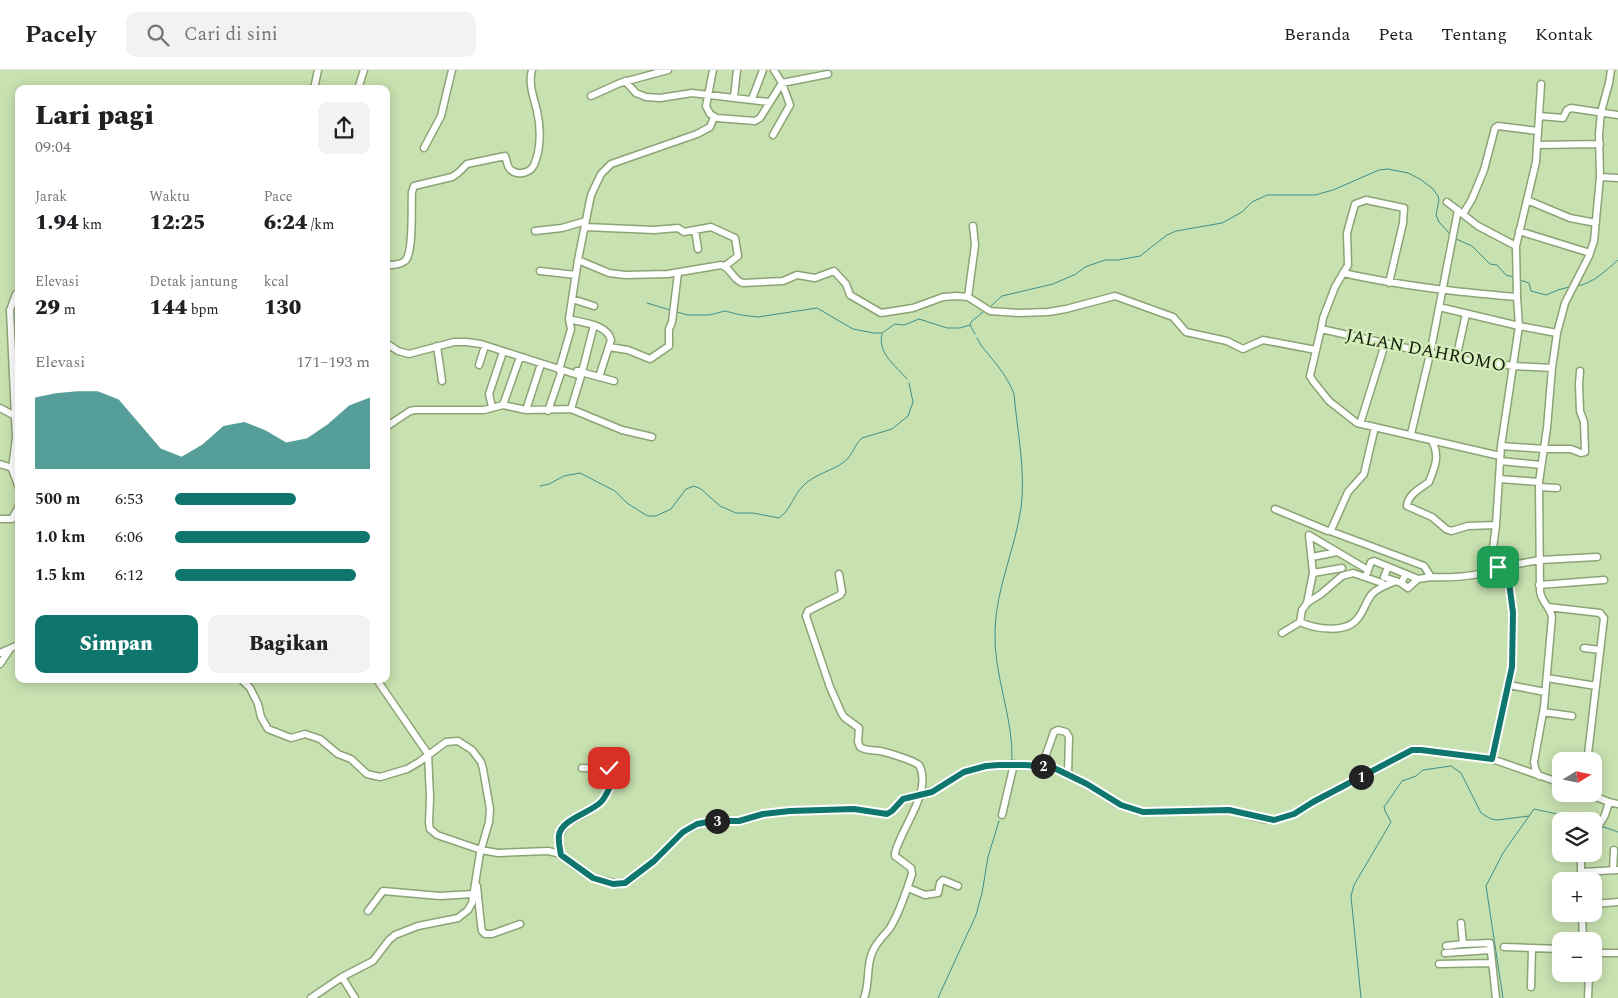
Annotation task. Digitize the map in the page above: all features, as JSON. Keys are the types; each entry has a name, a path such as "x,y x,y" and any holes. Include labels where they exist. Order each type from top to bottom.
{"street":[{"path":"315,85 318,70"},
{"path":"359,85 364,70"},
{"path":"424,148 441,116 452,70"},
{"path":"390,265 405,261 411,252 412,192 414,186 452,177 467,164 500,156 505,156 508,167 513,171 525,172 531,169 536,157 540,136 537,111 530,81 532,70"},
{"path":"591,96 625,81 668,70"},
{"path":"713,70 706,106 715,118 756,121 760,118 782,83 828,74"},
{"path":"734,97 737,70"},
{"path":"752,99 763,70"},
{"path":"773,135 790,105 782,83 774,70"},
{"path":"1540,777 1534,762 1543,712 1552,614 1540,597 1539,484 1557,333 1565,303 1594,241 1600,177 1601,112 1611,70"},
{"path":"625,81 636,93 646,98 660,98 687,93 769,102"},
{"path":"1540,84 1536,162 1516,246 1516,297 1519,326 1501,446 1496,525 1491,563 1494,568 1540,560 1598,557"},
{"path":"1538,116 1563,118 1567,110 1571,108 1618,115"},
{"path":"548,411 571,329 569,319 591,195 605,169 611,164 650,149 697,134 710,127 715,118"},
{"path":"1411,434 1460,212 1472,199 1484,170 1495,128 1498,126 1538,131"},
{"path":"1537,145 1600,144"},
{"path":"1600,177 1618,178"},
{"path":"1321,330 1335,287 1348,265 1347,233 1356,204 1366,200 1402,207 1404,210 1403,223 1389,283"},
{"path":"1527,200 1570,218 1596,223"},
{"path":"1447,202 1486,231 1516,246"},
{"path":"535,231 586,224 654,230 678,228 684,232 711,227 734,236 738,256 725,266 678,273 617,275 601,271 578,260"},
{"path":"968,297 975,245 973,226"},
{"path":"695,230 698,249"},
{"path":"1519,231 1590,253"},
{"path":"725,266 736,281 742,283 783,281 797,275 815,278 834,271 846,284 850,294 881,313 913,308 943,297 968,297 990,311 1019,313 1066,309 1115,296 1173,317 1186,332 1227,341 1243,349 1263,340 1316,350"},
{"path":"540,271 576,275"},
{"path":"609,347 628,350 650,359 669,346 669,329 672,322 678,273"},
{"path":"1343,273 1389,283 1442,291 1516,297"},
{"path":"15,297 10,310 15,386"},
{"path":"572,299 594,306"},
{"path":"1439,307 1557,333"},
{"path":"1456,359 1466,314"},
{"path":"569,319 603,328 608,332 611,340 599,377"},
{"path":"570,409 582,374 594,326"},
{"name":"JALAN DAHROMO","path":"1360,424 1329,401 1310,376 1321,330 1456,359 1514,366 1552,368"},
{"path":"390,346 398,351 409,354 454,342 466,342 559,369 614,381"},
{"path":"1384,344 1360,424 1411,434 1500,458 1541,465"},
{"path":"437,346 442,381"},
{"path":"479,365 485,346"},
{"path":"492,407 489,394 503,352"},
{"path":"503,405 520,357"},
{"path":"526,410 542,364"},
{"path":"1501,446 1571,449 1580,453 1585,452 1584,422 1580,411 1580,371"},
{"path":"390,424 410,411 415,410 484,410 503,405 526,410 570,409 622,430 652,437"},
{"path":"0,408 15,416"},
{"path":"1330,531 1348,492 1364,474 1375,427"},
{"path":"1432,441 1437,454 1436,464 1429,482 1418,488 1408,501 1407,506 1432,517 1446,530 1451,532 1468,526 1496,525"},
{"path":"0,464 15,470"},
{"path":"1499,479 1557,488"},
{"path":"1275,509 1424,566 1431,577"},
{"path":"0,519 12,519 15,513"},
{"path":"1307,603 1313,573 1309,535 1382,583 1399,582 1408,588 1418,579"},
{"path":"1312,557 1336,552"},
{"path":"1336,552 1342,568 1342,576"},
{"path":"1367,573 1371,562 1374,561 1418,579 1469,575 1488,572 1498,567"},
{"path":"1492,759 1512,667 1513,613 1507,566"},
{"path":"1300,622 1318,628 1329,629 1352,624 1358,619 1373,593 1382,583 1388,567"},
{"path":"1313,573 1342,568"},
{"path":"1282,633 1300,622 1302,610 1307,603 1342,576 1353,573 1367,573"},
{"path":"839,574 842,592 840,595 808,611 806,616 830,687 844,717 859,728 858,742 860,747 909,760 919,765 923,777 920,796 899,840 895,853 895,856 912,870 912,874 908,888 892,923 876,943 871,954 864,998"},
{"path":"1382,583 1399,582 1406,574"},
{"path":"1540,585 1604,580"},
{"path":"1548,607 1570,608 1600,613 1604,618 1588,752"},
{"path":"0,653 15,646"},
{"path":"1584,648 1600,650"},
{"path":"0,664 10,649"},
{"path":"1546,678 1596,686"},
{"path":"245,683 250,688 258,704 260,717 268,729 291,738 305,734 320,739 338,754 351,759 367,774 380,777 407,769 446,742 458,741 470,749 481,762 486,781 490,810 489,822 481,850 470,907 463,915 446,921 418,926 395,935 373,961 342,977 311,998"},
{"path":"379,683 428,754 430,829 437,835 481,850 498,853 548,851 561,855 593,878 613,884 625,883 654,861 683,832 697,824 713,821 739,821 763,814 790,811 854,809 887,814 903,799 920,796 940,788 969,770 986,766 1014,764 1054,768 1068,774 1121,805 1134,810 1157,813 1229,810 1274,820 1294,814 1412,750 1492,759 1552,780"},
{"path":"1509,686 1545,692"},
{"path":"1543,712 1572,716"},
{"path":"1042,766 1054,732 1058,730 1066,732 1069,737 1068,774"},
{"path":"1002,815 1014,764"},
{"path":"561,855 560,832 570,821 601,802 615,774 609,768 582,768"},
{"path":"1602,799 1618,804"},
{"path":"1602,820 1609,802"},
{"path":"1581,862 1581,872 1615,870 1614,850"},
{"path":"476,878 482,931 485,934 492,934 520,924"},
{"path":"908,888 928,895 938,892 940,883 943,880 958,886"},
{"path":"368,910 383,891 440,896 473,894"},
{"path":"1602,903 1618,902"},
{"path":"1461,923 1462,944"},
{"path":"1491,950 1445,949 1462,944 1488,942 1491,950 1496,998"},
{"path":"1504,947 1552,949"},
{"path":"1531,987 1532,948"},
{"path":"1602,953 1618,953"},
{"path":"1439,964 1492,963"},
{"path":"342,977 356,998"},
{"path":"1588,998 1589,982"}],"waterway":[{"path":"991,306 1002,296 1053,284 1076,274 1085,267 1105,260 1140,256 1167,235 1176,231 1222,223 1242,212 1252,202 1267,195 1315,195 1333,190 1379,170 1388,169 1408,173 1433,189 1439,200 1436,215 1439,222 1450,234"},
{"path":"1454,238 1472,246 1490,264 1497,265 1506,275 1513,277"},
{"path":"1577,286 1594,279 1618,260"},
{"path":"1520,280 1529,283 1531,291 1546,295 1569,287"},
{"path":"647,303 670,310"},
{"path":"677,312 688,315 709,315 725,311 758,317 817,308 853,329 874,333 882,333 895,324 904,325 919,319 947,328 960,328 970,325"},
{"path":"975,334 970,325 971,322 983,312"},
{"path":"882,334 882,347 888,359 907,379"},
{"path":"977,338 1005,376 1014,394 1022,466 1021,508 1015,539 1002,584 995,630 997,663 1010,729 1012,762"},
{"path":"540,486 549,484 564,476 580,473 615,491 627,503 648,516 656,516 671,509 686,489 694,486 701,489 720,506 736,513 753,513 779,518 804,485 813,478 844,462 862,438 892,429 908,416 913,402 909,383"},
{"path":"1361,998 1351,896 1354,885 1391,822 1384,807 1402,781 1416,776 1423,770 1451,766 1461,773 1481,813 1497,820 1529,816"},
{"path":"1503,998 1486,886 1503,853 1534,809 1552,813"},
{"path":"938,998 976,915 988,857 999,821"},
{"path":"1602,826 1618,832"}],"route":[{"path":"609,768 615,774 603,800 584,814 567,823 560,832 559,838 561,855 593,878 613,884 625,883 630,880 654,861 677,837 688,828 697,824 713,821 739,821 771,812 790,811 854,809 887,814 895,809 903,799 932,792 964,772 986,766 1014,764 1054,768 1087,784 1121,805 1143,812 1229,810 1263,819 1280,819 1294,814 1412,750 1492,759 1512,667 1513,613 1507,566 1498,567"}]}
